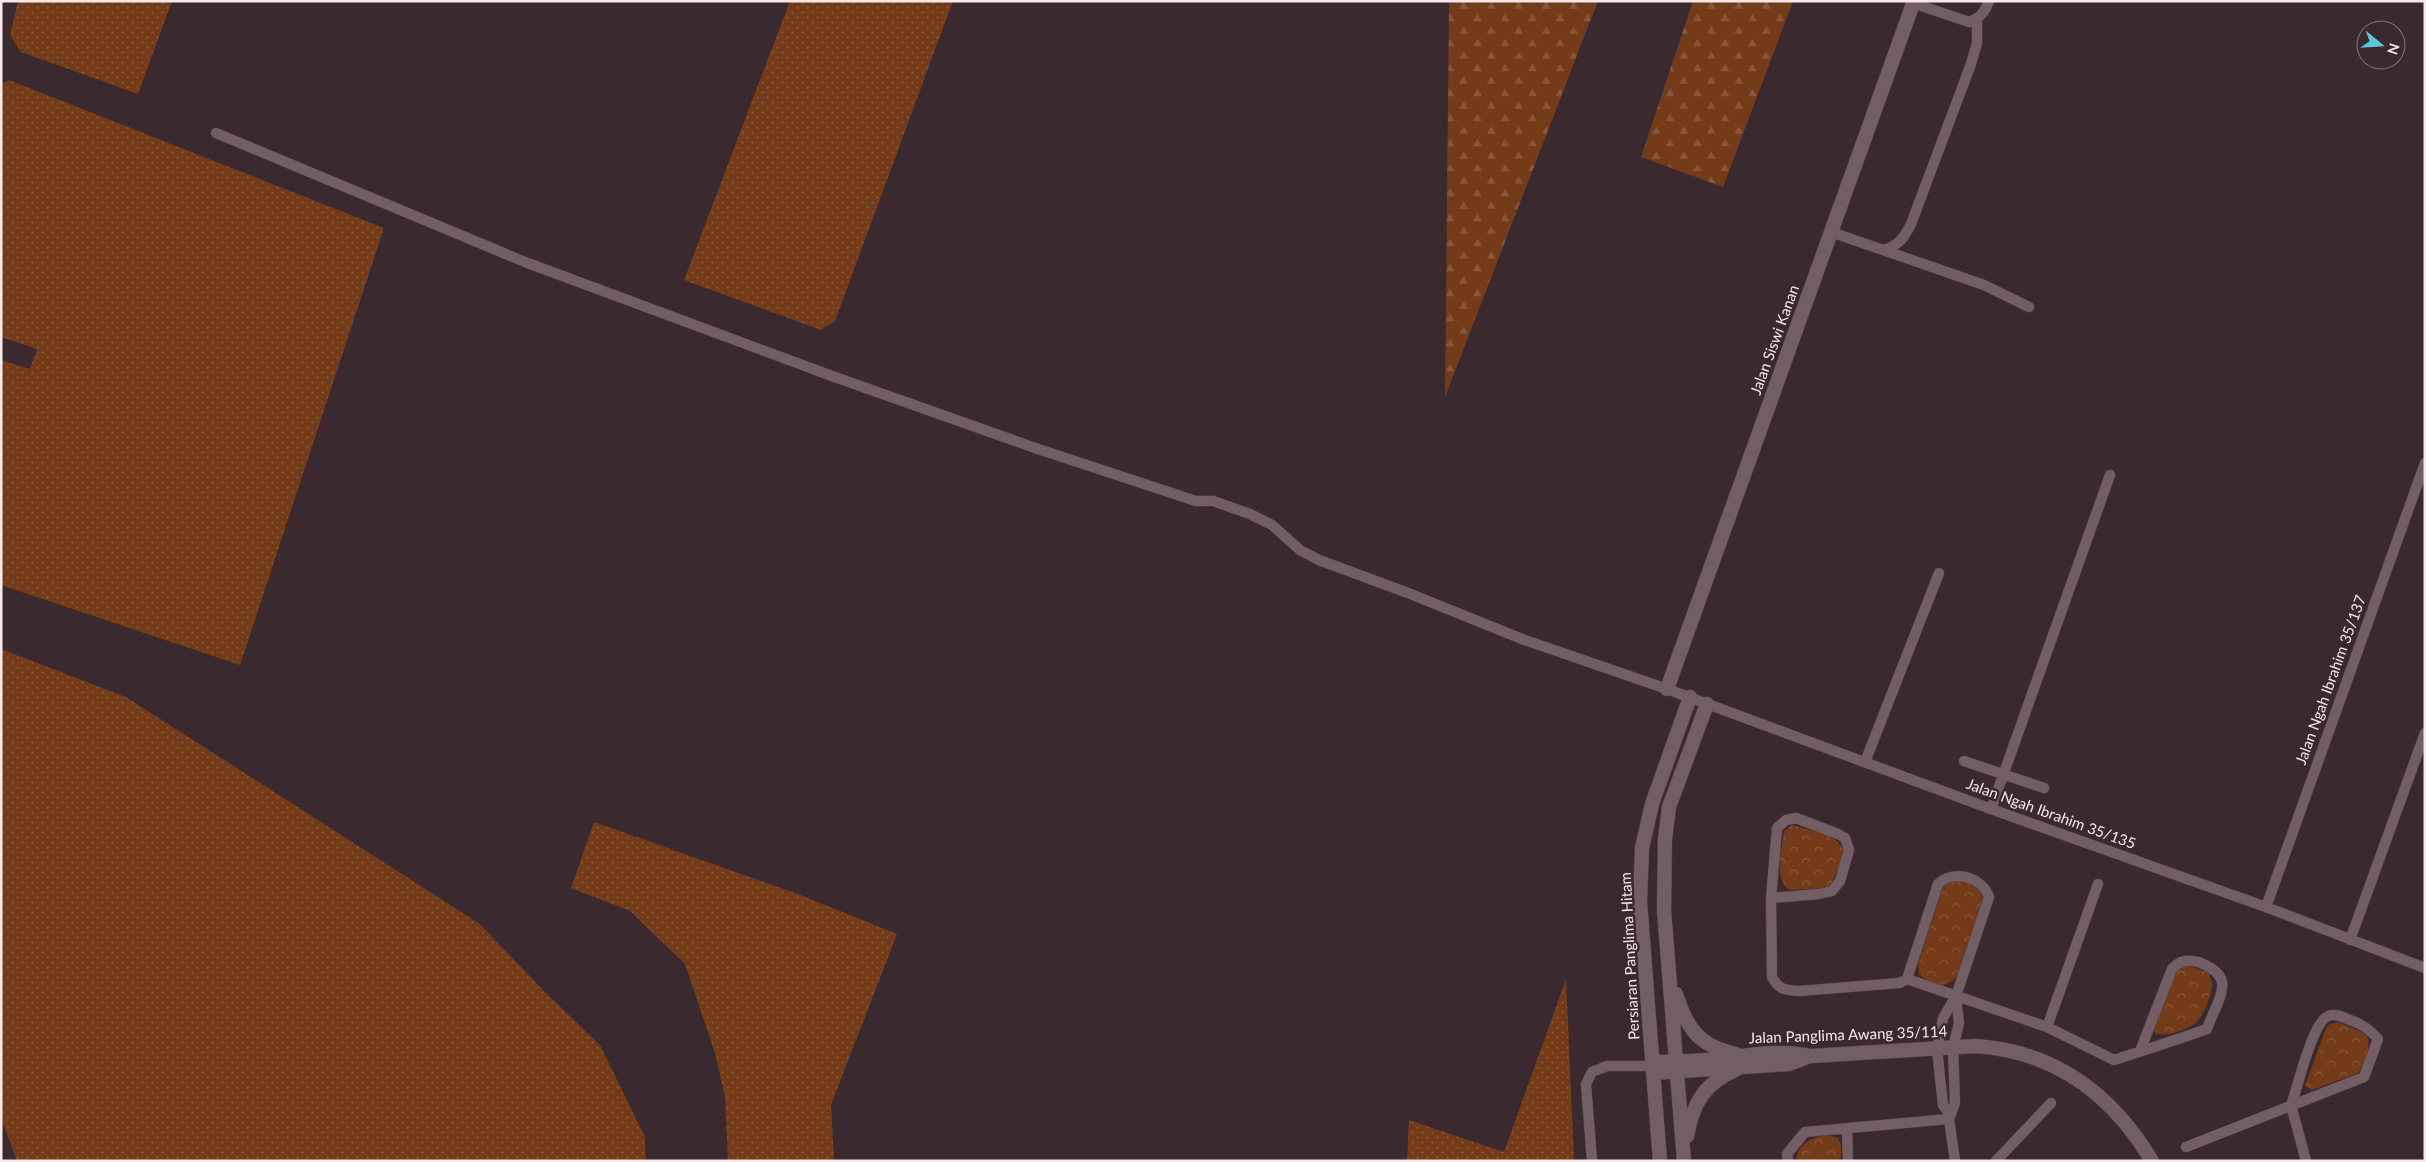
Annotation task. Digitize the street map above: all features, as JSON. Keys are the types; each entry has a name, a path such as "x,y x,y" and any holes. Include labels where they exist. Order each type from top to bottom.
{"street":[{"path":"1914,2 1969,22 1977,19 1986,10 1989,1"},
{"name":"Jalan Siswi Kanan","path":"1667,689 1914,2"},
{"path":"1884,250 1895,246 1901,241 1911,224 1971,64 1977,43 1977,19"},
{"name":"Jalan Ngah Ibrahim 35/135","path":"216,133 525,262 832,376 1038,449 1196,501 1213,501 1250,514 1272,525 1300,550 1319,560 1408,592 1522,639 1690,697 1991,809 2266,907 2425,968"},
{"path":"1831,232 1984,286 2030,307"},
{"name":"Jalan Ngah Ibrahim 35/137","path":"2266,907 2425,463"},
{"path":"1991,809 2110,474"},
{"path":"1865,762 1939,573"},
{"name":"Persiaran Panglima Hitam","path":"1660,1161 1640,901 1642,848 1652,804 1690,697"},
{"path":"1684,1157 1664,910 1664,840 1669,807 1707,704"},
{"path":"2350,940 2425,733"},
{"path":"1964,761 2044,788"},
{"path":"1771,898 1832,891 1840,881 1848,858 1849,850 1845,838 1796,818 1786,820 1777,828 1771,898 1772,976 1777,987 1799,992 1899,982 1907,979 2046,1028 2091,1051 2114,1060 2207,1029 2222,988 2219,974 2212,968 2188,960 2178,962 2172,969 2140,1051"},
{"path":"1907,979 1938,884 1945,878 1954,876 1978,882 1986,889 1989,897 1956,996 1943,1018 1937,1049 1943,1105 1950,1117 1955,1161"},
{"path":"2046,1028 2098,884"},
{"path":"1669,975 1684,1017 1696,1035 1710,1046 1739,1062"},
{"path":"1950,1117 1955,1103 1954,1048 1959,1023 1956,996"},
{"path":"2186,1147 2291,1105 2364,1077 2378,1038 2366,1026 2336,1014 2327,1016 2321,1021 2313,1038 2291,1105 2306,1161"},
{"name":"Jalan Panglima Awang 35/114","path":"1739,1062 1789,1051 1811,1056 1954,1048 1999,1048 2034,1058 2068,1073 2099,1095 2122,1117 2152,1161"},
{"path":"1592,1161 1586,1084 1592,1072 1607,1066 1727,1067 1739,1062"},
{"path":"1684,1157 1691,1112 1709,1086 1739,1062"},
{"path":"1996,1161 2051,1103"},
{"path":"1788,1161 1787,1154 1805,1132 1950,1117"},
{"path":"1847,1129 1848,1161"}],"green space":[{"path":"18,1 172,1 138,94 21,52 10,35"},
{"path":"790,1 953,1 835,321 821,330 684,280"},
{"path":"1449,1 1598,1 1445,397"},
{"path":"1693,1 1793,1 1723,187 1641,157"},
{"path":"9,80 384,228 240,665 1,585 1,360 30,369 37,349 1,337 1,84"},
{"path":"1,649 126,697 480,924 545,992 600,1045 645,1137 646,1161 17,1161 1,1118"},
{"path":"594,822 798,894 897,934 831,1105 834,1161 728,1161 725,1097 715,1053 685,964 630,911 571,888"},
{"path":"1792,825 1830,837 1841,845 1843,855 1840,864 1831,885 1826,888 1789,890 1784,884 1781,878 1780,855 1784,831"},
{"path":"1957,880 1977,888 1983,900 1958,976 1948,983 1938,985 1929,982 1919,974 1918,964 1943,887 1949,881"},
{"path":"2186,965 2208,972 2212,985 2206,1008 2193,1025 2170,1034 2155,1034 2154,1027 2173,974"},
{"path":"1566,979 1574,1161 1407,1161 1409,1120 1504,1152"},
{"path":"2338,1022 2367,1034 2368,1049 2365,1060 2358,1073 2312,1090 2305,1086 2326,1028 2330,1024"},
{"path":"1828,1135 1838,1138 1841,1146 1841,1157 1838,1161 1796,1161 1799,1150 1803,1145 1817,1137"}]}
